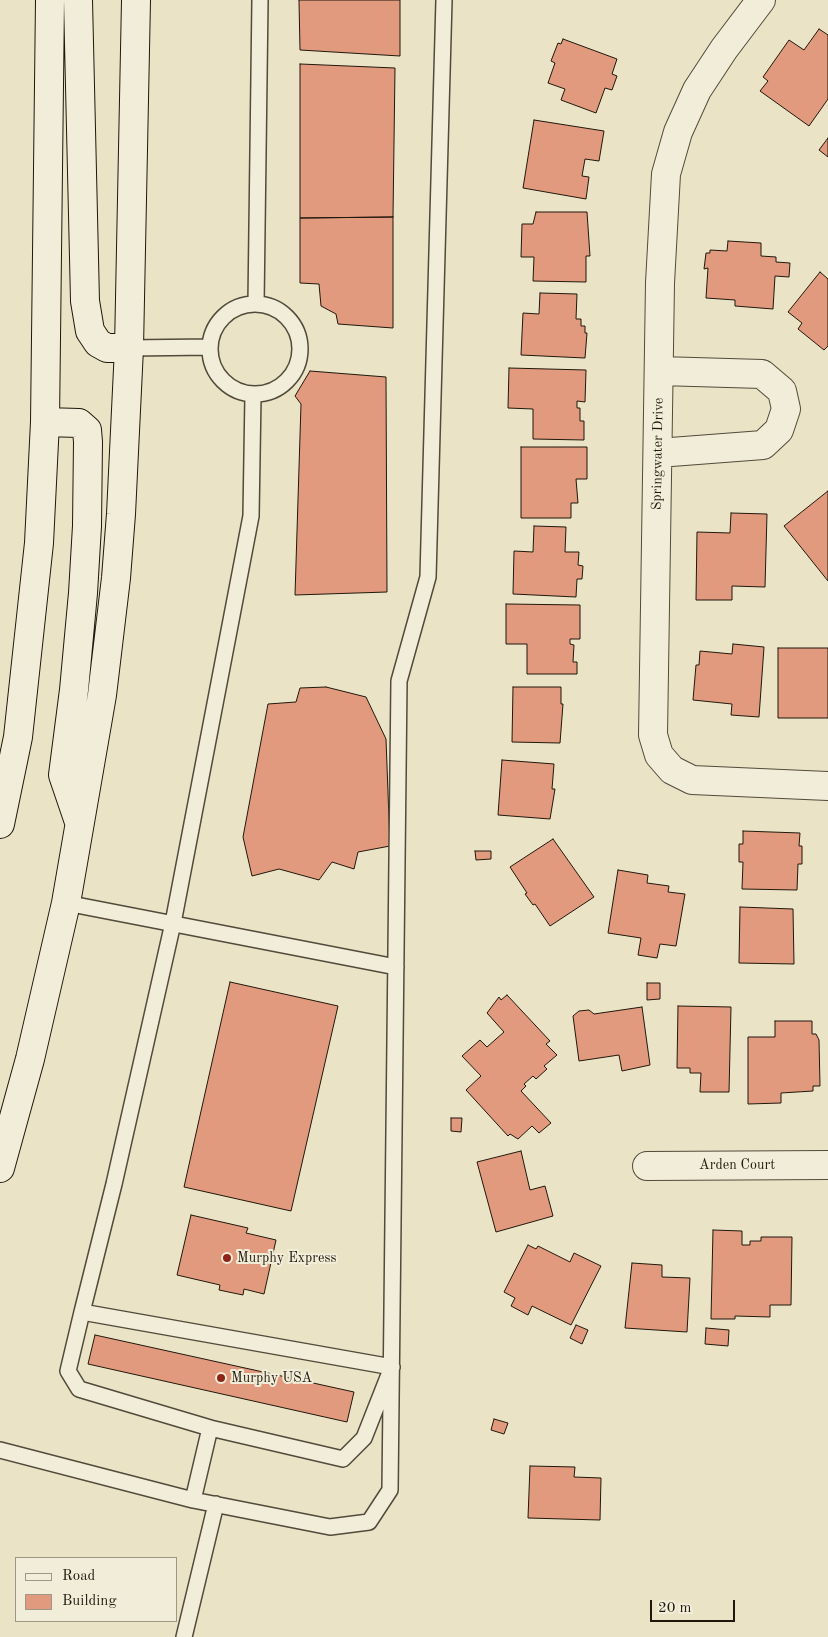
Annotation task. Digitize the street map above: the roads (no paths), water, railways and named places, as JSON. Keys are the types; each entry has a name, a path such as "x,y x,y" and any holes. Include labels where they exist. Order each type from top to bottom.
{"main road":[{"path":"0,824 18,737 29,651 39,543 45,422 50,0"},
{"path":"78,0 85,301 90,331 98,343 107,348 129,348"},
{"path":"0,1168 30,1059 66,903 102,695 116,578 129,348 136,0"},
{"name":"Springwater Drive","path":"761,0 724,49 697,90 678,132 666,174 660,283 653,735 659,755 672,770 692,780 828,786"},
{"path":"658,453 763,445 779,430 786,409 782,392 762,374 660,371"},
{"path":"45,422 80,423 87,430 87,526 74,690 63,775 80,825"},
{"name":"Arden Court","path":"647,1166 828,1165"}],"lane":[{"path":"256,304 260,0"},
{"path":"0,1450 193,1500 330,1527 369,1522 390,1490 399,681 428,577 444,0"},
{"path":"256,304 270,307 282,313 292,324 298,336 300,351 297,365 285,382 267,393 253,395 238,391 224,383 214,371 210,347 216,326 226,314 240,306 256,304"},
{"path":"129,348 210,347"},
{"path":"253,395 251,516 173,923 114,1184 68,1371 79,1389 210,1428 343,1459 364,1438 392,1367"},
{"path":"66,903 396,967"},
{"path":"82,1312 392,1367"},
{"path":"193,1500 210,1428"},
{"path":"184,1637 216,1504"}],"place":[{"name":"Murphy Express","path":"227,1258"},
{"name":"Murphy USA","path":"221,1378"}]}
